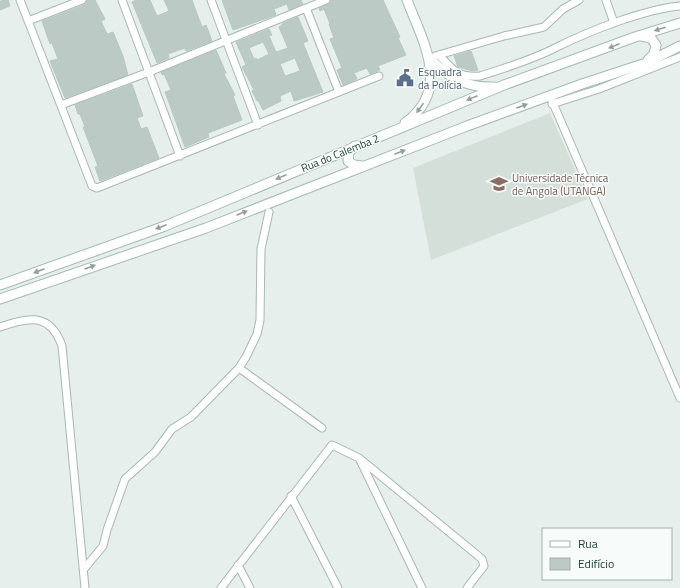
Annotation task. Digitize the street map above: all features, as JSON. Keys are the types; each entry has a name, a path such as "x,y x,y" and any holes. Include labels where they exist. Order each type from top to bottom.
{"main road":[{"path":"407,0 434,56 444,72 462,83 482,87 504,85"},
{"name":"Rua do Calemba 2","path":"0,285 165,226 504,85 680,23"},
{"path":"640,36 651,38 656,45 654,54 646,63"},
{"name":"Rua do Calemba 2","path":"0,299 206,228 363,166 551,100 646,63 680,46"},
{"path":"394,131 412,119 427,97 432,82 434,56"},
{"path":"356,146 349,152 348,161 354,165 363,166"}],"street":[{"path":"20,0 60,105 94,187 101,188 380,76"},
{"path":"28,21 82,0"},
{"path":"122,0 180,156"},
{"path":"211,0 258,125"},
{"path":"60,105 149,72 326,0"},
{"path":"434,56 504,36 544,27 563,9 579,0"},
{"path":"606,0 614,23"},
{"path":"434,56 460,75 468,77 480,76 555,49 574,38 614,23 680,6"},
{"path":"306,8 339,92"},
{"path":"680,57 600,89 551,100 599,207 680,398"},
{"path":"84,570 103,546 113,509 124,479 155,452 170,432 191,417 239,368 258,329 261,249 269,212"},
{"path":"0,327 20,320 37,319 52,328 58,336 62,346 85,588"},
{"path":"239,368 322,428"},
{"path":"225,586 238,565 330,446 337,446 359,458 482,559 484,566 467,588"},
{"path":"359,458 422,588"},
{"path":"291,496 338,588"},
{"path":"238,565 250,588"}],"shaded area":[{"name":"Universidade Técnica de Angola (UTANGA)","path":"550,113 588,199 431,260 413,168"}],"building":[{"path":"8,0 10,6 0,10 0,1"},
{"path":"87,0 95,0 105,19 101,21 107,34 113,32 123,56 128,75 65,98 50,61 58,59 52,43 50,44 42,21 84,5"},
{"path":"136,0 150,0 157,16 169,11 164,0 192,0 202,27 206,25 212,41 186,51 185,48 168,54 169,58 157,63 132,2"},
{"path":"222,0 301,0 303,4 289,10 287,4 274,9 276,15 233,30"},
{"path":"331,0 383,0 400,37 398,38 406,55 378,66 380,70 370,74 367,68 354,73 357,79 343,85 337,70 342,68 330,39 334,38 330,24 324,9 320,11 319,8 328,4"},
{"path":"298,17 308,41 303,43 323,92 294,101 291,91 280,96 281,101 263,110 252,91 254,90 242,67 246,65 236,42 269,29 272,35 269,36 276,52 288,48 279,27 283,23","holes":["263,42 269,54 257,60 256,58 254,59 249,48","295,58 300,71 285,76 280,64"]},
{"path":"216,50 226,73 224,74 235,95 233,96 242,120 208,133 209,137 185,147 165,92 171,90 164,74 162,75 161,72"},
{"path":"471,51 478,70 473,71 458,67 454,56"},
{"path":"132,84 143,116 137,118 141,129 147,127 159,158 100,181 95,167 98,166 83,127 85,127 75,105"}],"place":[{"name":"Esquadra da Polícia","path":"405,78"},
{"name":"Universidade Técnica de Angola (UTANGA)","path":"499,184"}]}
